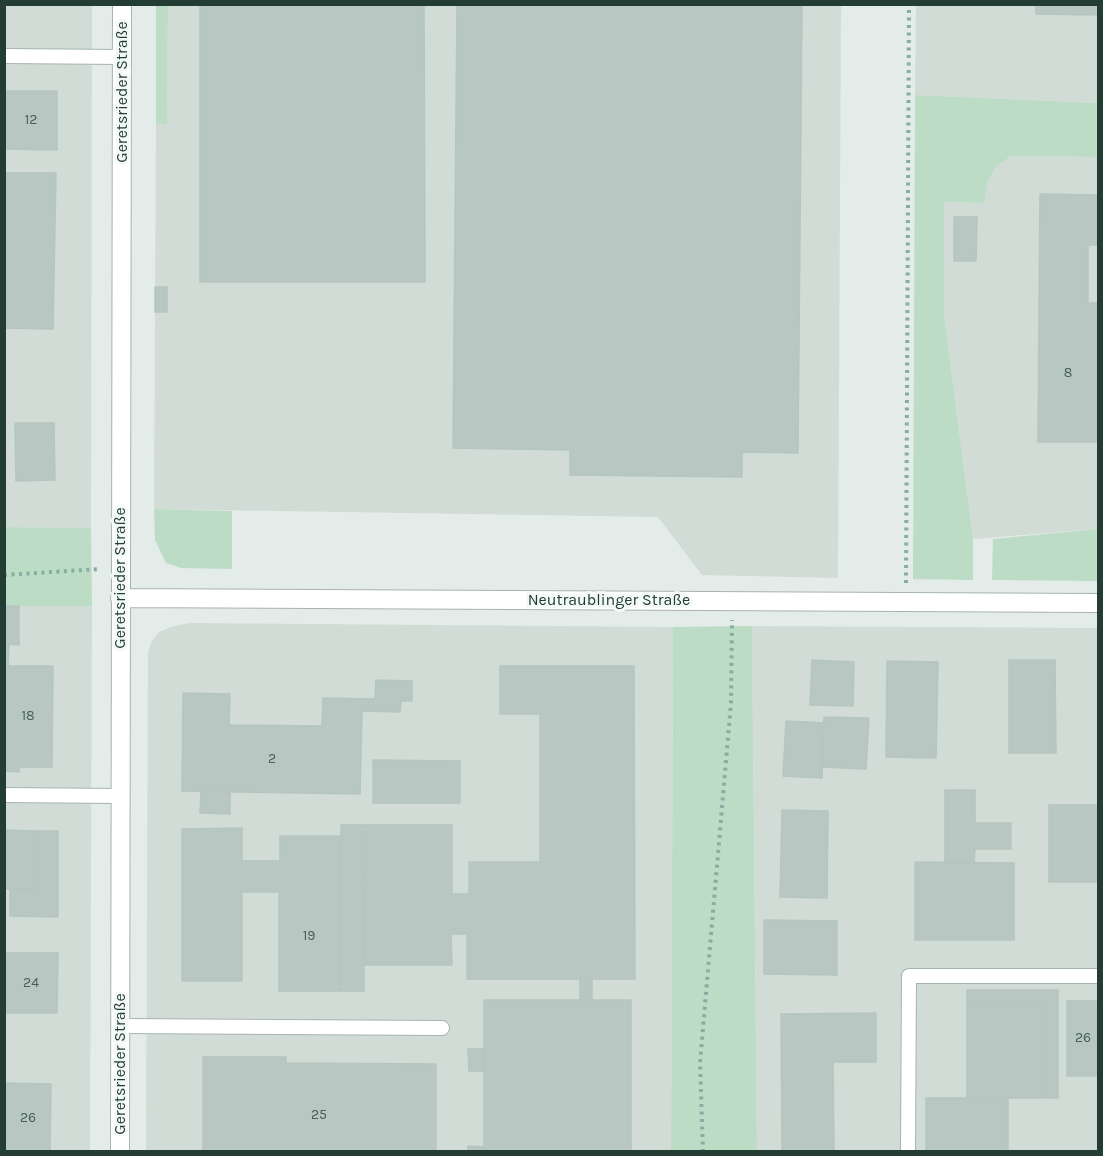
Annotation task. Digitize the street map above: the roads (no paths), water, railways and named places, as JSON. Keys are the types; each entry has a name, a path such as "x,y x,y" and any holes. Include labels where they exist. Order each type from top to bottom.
{"street":[{"name":"Geretsrieder Straße","path":"120,1152 122,4"},
{"name":"Neutraublinger Straße","path":"120,598 1098,603"}],"lane":[{"path":"4,56 122,57"},
{"path":"4,795 120,796"},
{"path":"908,1152 909,976 1098,976"},
{"path":"120,1026 442,1028"}]}
